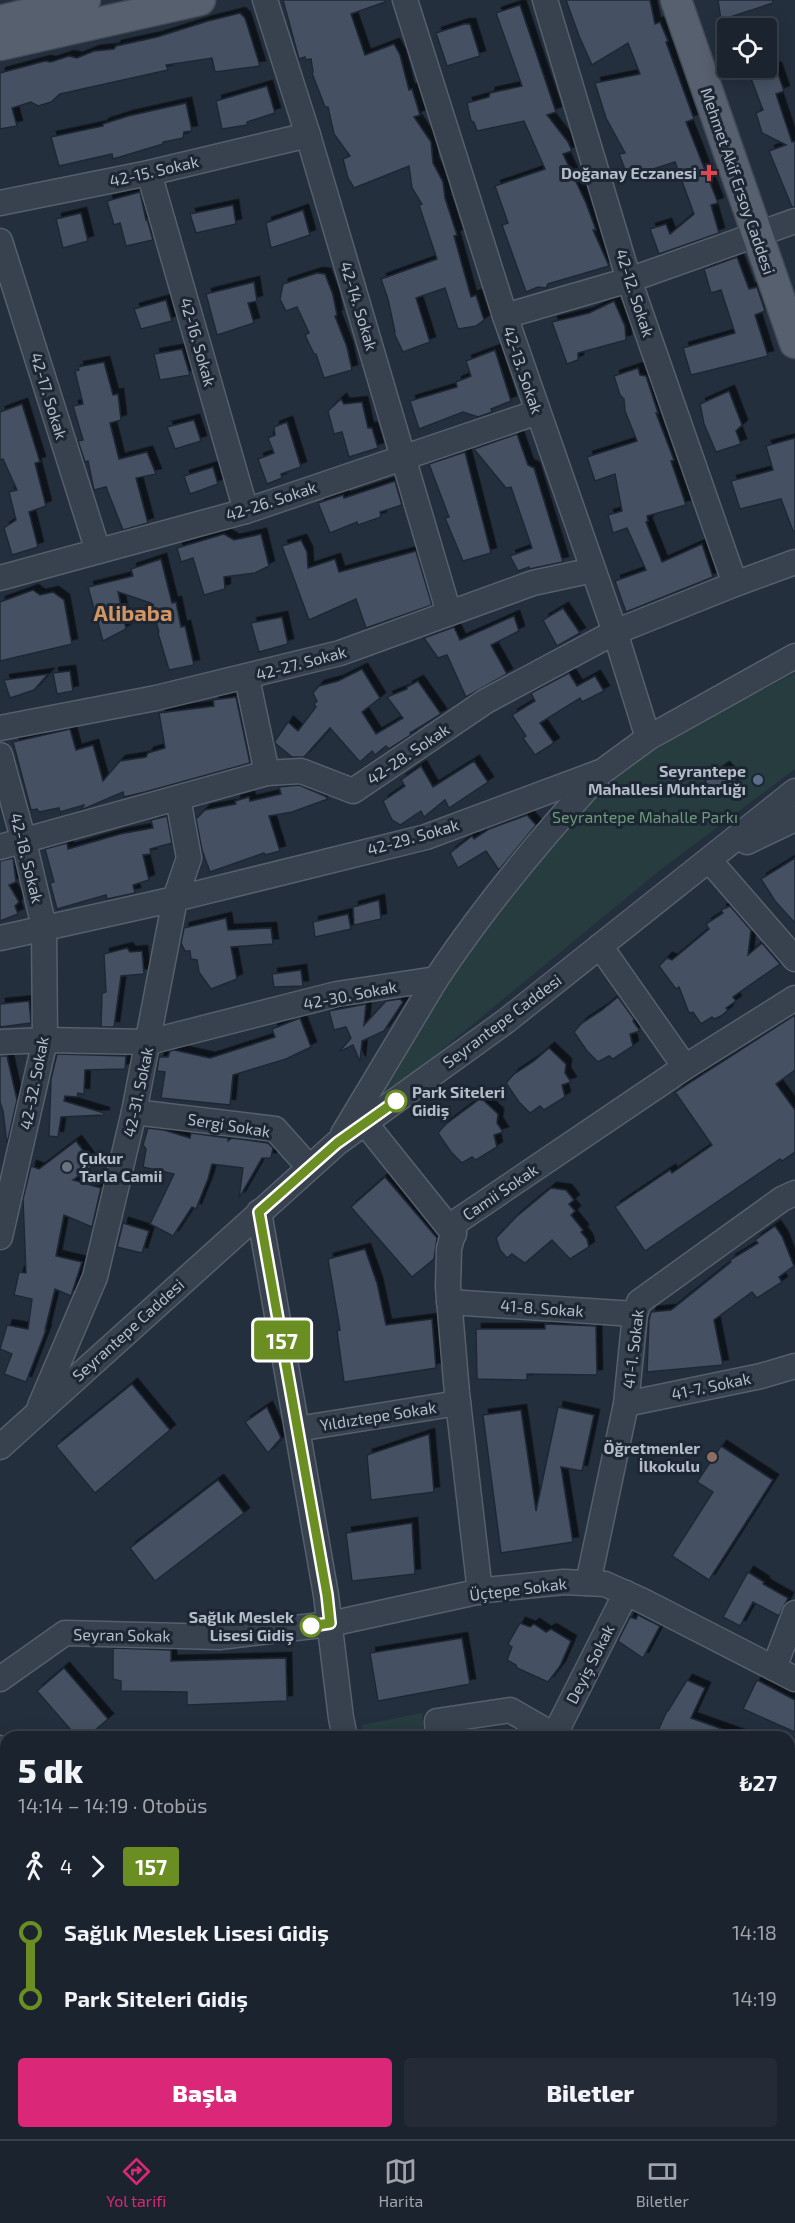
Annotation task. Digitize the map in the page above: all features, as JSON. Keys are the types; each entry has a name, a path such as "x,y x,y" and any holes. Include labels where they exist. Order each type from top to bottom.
{"main road":[{"path":"0,21 34,6 85,0"},
{"path":"0,45 200,0"},
{"name":"Mehmet Akif Ersoy Caddesi","path":"680,6 795,343"}],"street":[{"name":"42-14. Sokak","path":"265,0 308,135 449,613"},
{"name":"42-13. Sokak","path":"405,0 505,316 615,632 648,738"},
{"name":"42-12. Sokak","path":"545,0 629,280 735,584"},
{"name":"42-15. Sokak","path":"0,203 149,173 308,135"},
{"name":"42-16. Sokak","path":"149,173 246,511"},
{"path":"505,316 629,280 795,221"},
{"name":"42-17. Sokak","path":"0,241 98,551"},
{"name":"42-26. Sokak","path":"0,578 246,511 537,412"},
{"name":"42-28. Sokak","path":"0,847 267,773 301,771 353,791 486,701 615,632 795,562"},
{"name":"42-27. Sokak","path":"0,728 247,678 340,653 533,583 593,570"},
{"name":"42-29. Sokak","path":"0,938 426,837 603,771 648,738 795,656"},
{"path":"247,678 267,773"},
{"name":"42-18. Sokak","path":"0,755 44,927"},
{"path":"337,1143 452,955 549,829 603,771"},
{"name":"Seyrantepe Caddesi","path":"0,1447 337,1143 506,1020 795,791"},
{"name":"42-31. Sokak","path":"37,1413 94,1277 134,1112 175,898 189,858 178,798"},
{"name":"Seyrantepe Caddesi","path":"709,860 795,819"},
{"path":"709,860 795,959"},
{"name":"42-32. Sokak","path":"2,1223 45,1040 44,927"},
{"path":"600,946 685,1067"},
{"name":"42-30. Sokak","path":"0,1042 45,1040 149,1042 337,994 436,979"},
{"name":"Camii Sokak","path":"480,1592 449,1302 449,1250 456,1222 685,1067 795,998"},
{"name":"Sergi Sokak","path":"134,1112 275,1129 309,1167"},
{"path":"365,1123 453,1234"},
{"name":"41-1. Sokak","path":"588,1583 626,1404 635,1314 639,1302 793,1201"},
{"path":"259,1212 330,1623 344,1731"},
{"name":"41-8. Sokak","path":"449,1302 635,1314"},
{"name":"41-7. Sokak","path":"626,1404 761,1376 795,1366"},
{"name":"Yıldıztepe Sokak","path":"297,1429 458,1403"},
{"name":"Üçtepe Sokak","path":"330,1623 480,1592 564,1582 605,1584 784,1674"},
{"name":"Deyiş Sokak","path":"558,1731 626,1593"},
{"path":"784,1674 795,1613"},
{"name":"Seyran Sokak","path":"0,1679 65,1633 219,1637 330,1623"},
{"path":"438,1731 437,1721 510,1710 547,1731"}],"green space":[{"name":"Seyrantepe Mahalle Parkı","path":"795,673 795,769 659,871 360,1117 449,974 562,828 605,782 726,709"},
{"path":"422,1713 424,1731 364,1731 362,1725"}],"building":[{"path":"283,0 385,0 385,2 351,14 365,55 394,44 400,55 409,90 412,89 420,115 414,117 431,142 433,163 443,182 445,198 457,235 454,236 471,297 476,295 484,320 476,326 458,329 445,288 416,298 430,342 403,352 394,333 388,299 381,279 437,259 419,205 422,204 412,188 409,166 354,188 348,178 343,159 350,156 334,134 328,107 325,107 312,73 311,59 306,60 305,57 299,59"},
{"path":"566,0 650,0 655,24 660,22 668,41 666,42 694,119 686,122 718,203 711,205 719,233 659,254 650,229 666,224 670,234 694,214 675,162 628,177 619,154 625,153 606,118 595,83 640,74 628,43 592,65"},
{"path":"718,0 773,0 773,3 721,18"},
{"path":"520,5 556,112 547,115 568,142 572,151 563,154 586,203 596,230 593,230 609,266 548,284 546,288 538,287 526,292 502,225 508,223 495,186 545,169 524,121 477,131 474,122 471,121 467,103 489,97 490,93 522,86 496,13"},
{"path":"240,13 245,18 260,66 215,72 212,58 166,65 168,70 60,94 51,102 38,106 31,102 12,108 17,126 0,129 0,73 45,61 51,62 69,56 77,58 94,51 114,49 116,46 157,37"},
{"path":"470,24 480,56 447,66 436,33"},
{"path":"777,71 784,91 776,94 792,142 795,141 795,207 792,207 769,151 786,145 762,133 756,113 763,110 751,78 777,78"},
{"path":"267,86 275,113 247,122 247,125 222,129 216,101"},
{"path":"186,103 192,131 184,132 183,138 163,142 163,144 113,159 112,154 59,166 51,137 103,126 103,124 128,116"},
{"path":"140,192 153,240 126,246 120,223 114,225 107,201"},
{"path":"233,205 236,224 196,233 190,214"},
{"path":"303,210 310,235 271,248 266,223"},
{"path":"81,213 88,241 63,248 56,219"},
{"path":"737,257 749,289 757,287 765,311 755,315 768,356 691,375 683,348 735,333 721,290 711,293 704,269"},
{"path":"317,273 325,274 333,295 337,315 335,316 347,347 352,370 324,378 316,354 305,335 309,333 297,307 286,311 280,299 283,284"},
{"path":"254,282 257,301 248,303 254,323 217,335 206,294"},
{"path":"166,300 172,321 141,329 134,309"},
{"path":"614,301 625,326 626,340 578,353 578,360 567,364 552,322 589,313"},
{"path":"182,349 190,375 160,380 154,354"},
{"path":"495,350 511,401 478,417 463,412 419,429 410,401 457,387 456,382 471,376 466,361"},
{"path":"104,362 113,395 118,394 121,420 110,423 119,459 147,452 156,474 136,478 148,523 123,530 106,487 94,490 88,461 85,462 78,441 83,440 73,406 83,404 75,371 79,370 78,367"},
{"path":"638,368 640,375 646,376 658,413 656,413 674,460 671,461 686,505 647,516 648,521 646,522 662,562 702,544 713,577 626,612 615,581 646,570 627,528 613,533 608,515 622,511 615,474 595,481 587,457 637,441 614,376"},
{"path":"729,391 742,425 736,431 741,444 716,452 704,424 700,404"},
{"path":"341,399 344,404 362,402 368,428 372,428 378,448 349,457 342,432 334,434 328,411"},
{"path":"22,404 40,462 35,463 46,506 29,512 38,547 12,555 4,528 16,520 9,492 17,490 3,459 0,460 0,412"},
{"path":"194,420 201,441 175,449 167,427"},
{"path":"287,422 301,467 281,474 282,478 267,484 258,459 274,453 268,438 275,435 274,427"},
{"path":"517,434 528,465 534,468 563,562 518,571 510,556 532,548 511,487 506,488 474,449"},
{"path":"795,438 795,531 793,531 781,499 740,509 731,481 773,470 766,446"},
{"path":"465,452 491,553 463,561 445,518 449,517 429,464"},
{"path":"213,467 218,484 190,494 184,476"},
{"path":"395,481 402,505 380,512 381,517 358,525 357,522 330,533 318,503 343,495 344,498"},
{"path":"224,534 234,540 261,534 269,566 255,573 224,577 225,589 204,595 193,558 181,562 177,548"},
{"path":"301,540 307,552 308,568 335,559 339,572 416,551 432,605 366,628 356,599 309,620 282,546"},
{"path":"161,559 172,603 176,602 181,627 185,626 194,665 169,670 151,603 118,592 126,629 103,641 88,587 133,576 131,569"},
{"path":"33,590 40,595 53,592 64,600 72,644 0,661 0,602"},
{"path":"563,608 580,633 557,646 543,620"},
{"path":"514,616 519,631 491,645 507,674 466,697 447,655 438,658 424,638 454,627 460,640"},
{"path":"282,617 288,644 259,652 251,623"},
{"path":"362,669 380,698 362,712 376,734 403,718 387,697 407,689 418,681 441,714 389,749 386,746 375,755 372,751 360,762 330,728 304,757 292,757 275,743 288,722 298,731 316,707 314,704 317,701 313,693 319,686 338,681"},
{"path":"70,671 73,691 57,694 53,673"},
{"path":"569,673 577,686 595,676 604,691 582,702 580,698 540,723 554,743 535,755 523,738 526,736 512,715 535,701 531,693"},
{"path":"48,674 34,690 10,698 4,680"},
{"path":"236,697 250,763 124,797 123,792 81,810 84,805 60,812 59,808 39,812 37,809 31,810 13,742 70,729 76,750 93,745 103,781 120,761 146,757 148,753 165,748 159,713 214,706 213,700"},
{"path":"474,761 488,782 449,808 445,800 424,817 421,811 400,825 392,820 383,801 405,786 401,780 421,766 433,787"},
{"path":"724,767 737,781 717,797 705,781"},
{"path":"299,785 328,799 292,812 269,816 280,851 265,855 264,853 210,872 202,850 196,819 205,810 236,804 235,801 249,797 250,801 281,794 279,787"},
{"path":"527,815 536,825 499,870 486,851 458,868 450,853 472,836 474,839 489,829"},
{"path":"167,816 172,843 150,849 151,854 143,855 149,880 133,885 135,893 107,899 106,895 57,909 50,883 54,882 45,849 67,843 68,849 120,834 153,828 151,820"},
{"path":"13,858 16,882 9,885 19,902 15,906 18,914 0,921 0,861"},
{"path":"795,858 795,923 775,901 761,879"},
{"path":"379,900 381,919 354,925 353,907"},
{"path":"730,906 751,930 748,955 762,943 780,964 733,997 736,1001 726,1008 728,1010 721,1016 714,1019 712,1017 701,1024 693,1012 689,1013 679,987 676,989 659,966 667,958 672,960 709,929 706,924 723,913 721,910"},
{"path":"348,914 351,929 315,937 313,922"},
{"path":"226,918 228,930 271,928 273,944 231,947 237,979 211,989 199,972 197,960 191,959 190,951 185,951 181,943 184,928"},
{"path":"127,948 130,952 142,951 144,974 121,976 114,1027 101,1027 102,993 106,992 104,954"},
{"path":"301,970 303,986 274,987 272,974"},
{"path":"618,997 640,1031 630,1034 633,1046 613,1059 609,1056 598,1062 574,1032 582,1023"},
{"path":"400,999 403,1002 384,1031 362,1041 360,1062 353,1045 339,1052 351,1038 346,1027 334,1030 329,1011 366,1004 364,1025 386,1001"},
{"path":"29,1001 31,1023 0,1027 0,1004"},
{"path":"795,1015 795,1070 776,1084 795,1110 795,1152 782,1161 780,1159 645,1251 615,1207 670,1170 672,1173 712,1145 675,1092"},
{"path":"300,1018 311,1047 286,1059 233,1075 230,1105 161,1098 165,1072 157,1071 159,1057 168,1057 170,1051 174,1050 210,1058 275,1037 272,1029"},
{"path":"549,1048 566,1064 565,1073 571,1082 562,1085 565,1097 544,1110 540,1106 530,1113 506,1083 514,1074"},
{"path":"57,1054 126,1056 125,1069 85,1070 84,1094 78,1093 77,1097 65,1096 64,1101 104,1113 104,1115 61,1117 58,1137 49,1136 51,1079"},
{"path":"0,1056 7,1056 17,1100 7,1144 0,1102"},
{"path":"481,1098 498,1114 497,1123 503,1132 494,1135 497,1147 476,1160 472,1157 462,1163 438,1133 446,1124"},
{"path":"148,1128 190,1138 191,1133 228,1138 228,1141 232,1138 268,1143 273,1148 271,1158 262,1158 239,1198 243,1168 212,1164 196,1209 192,1207 173,1236 150,1224 174,1174 143,1167 146,1149 143,1145"},
{"path":"76,1141 94,1165 73,1180 101,1188 92,1227 64,1215 56,1256 82,1262 71,1296 55,1289 46,1330 26,1382 4,1374 12,1354 0,1349 7,1325 28,1329 32,1299 14,1295 19,1272 26,1273 23,1199 31,1166 39,1169"},
{"path":"385,1177 437,1238 434,1259 412,1277 351,1207"},
{"path":"551,1188 566,1190 574,1200 569,1204 575,1211 571,1215 583,1230 581,1232 587,1239 589,1247 570,1259 552,1240 525,1263 512,1254 507,1258 500,1250 496,1238 516,1217"},
{"path":"123,1223 149,1231 142,1253 117,1247"},
{"path":"775,1226 782,1236 794,1266 779,1277 782,1282 757,1298 752,1292 714,1320 723,1365 647,1372 651,1312 671,1310 731,1262 730,1260 758,1243 755,1240"},
{"path":"365,1249 377,1283 386,1325 432,1319 436,1368 344,1382 337,1331 340,1330 328,1259"},
{"path":"545,1324 596,1326 597,1375 527,1374 527,1380 477,1379 476,1329 545,1329"},
{"path":"132,1384 170,1430 95,1493 56,1446"},
{"path":"267,1407 281,1438 268,1453 245,1422"},
{"path":"558,1407 594,1415 582,1471 561,1467 573,1542 501,1553 483,1415 521,1410 536,1511"},
{"path":"429,1434 434,1492 371,1500 367,1455"},
{"path":"721,1446 773,1480 709,1580 672,1556 713,1492 697,1482"},
{"path":"218,1480 244,1513 155,1581 130,1548"},
{"path":"412,1523 415,1574 352,1581 346,1533"},
{"path":"748,1572 764,1582 763,1584 788,1598 779,1616 753,1602 740,1626 723,1617"},
{"path":"638,1615 660,1626 643,1658 618,1641 630,1617 636,1619"},
{"path":"520,1623 530,1627 534,1624 546,1632 551,1629 571,1641 560,1666 548,1682 517,1668 507,1660 512,1647 508,1644"},
{"path":"462,1638 470,1684 378,1701 370,1653"},
{"path":"113,1648 171,1650 171,1661 286,1658 287,1701 187,1705 187,1692 121,1691 121,1681 113,1679"},
{"path":"64,1668 108,1719 94,1731 72,1731 37,1691"},
{"path":"687,1680 705,1688 691,1718 728,1731 658,1731"},
{"path":"757,1680 795,1700 795,1731 793,1731 743,1709"}],"bus line":[{"name":"157","path":"311,1626 330,1623 327,1595 259,1212 337,1143 396,1101"}],"place":[{"name":"Doğanay Eczanesi","path":"709,173"},
{"name":"Seyrantepe Mahallesi Muhtarlığı","path":"758,780"},
{"name":"Park Siteleri Gidiş","path":"396,1101"},
{"name":"Çukur Tarla Camii","path":"67,1167"},
{"name":"Öğretmenler İlkokulu","path":"712,1457"},
{"name":"Sağlık Meslek Lisesi Gidiş","path":"311,1626"}],"district":[{"name":"Alibaba","path":"133,613"}]}
